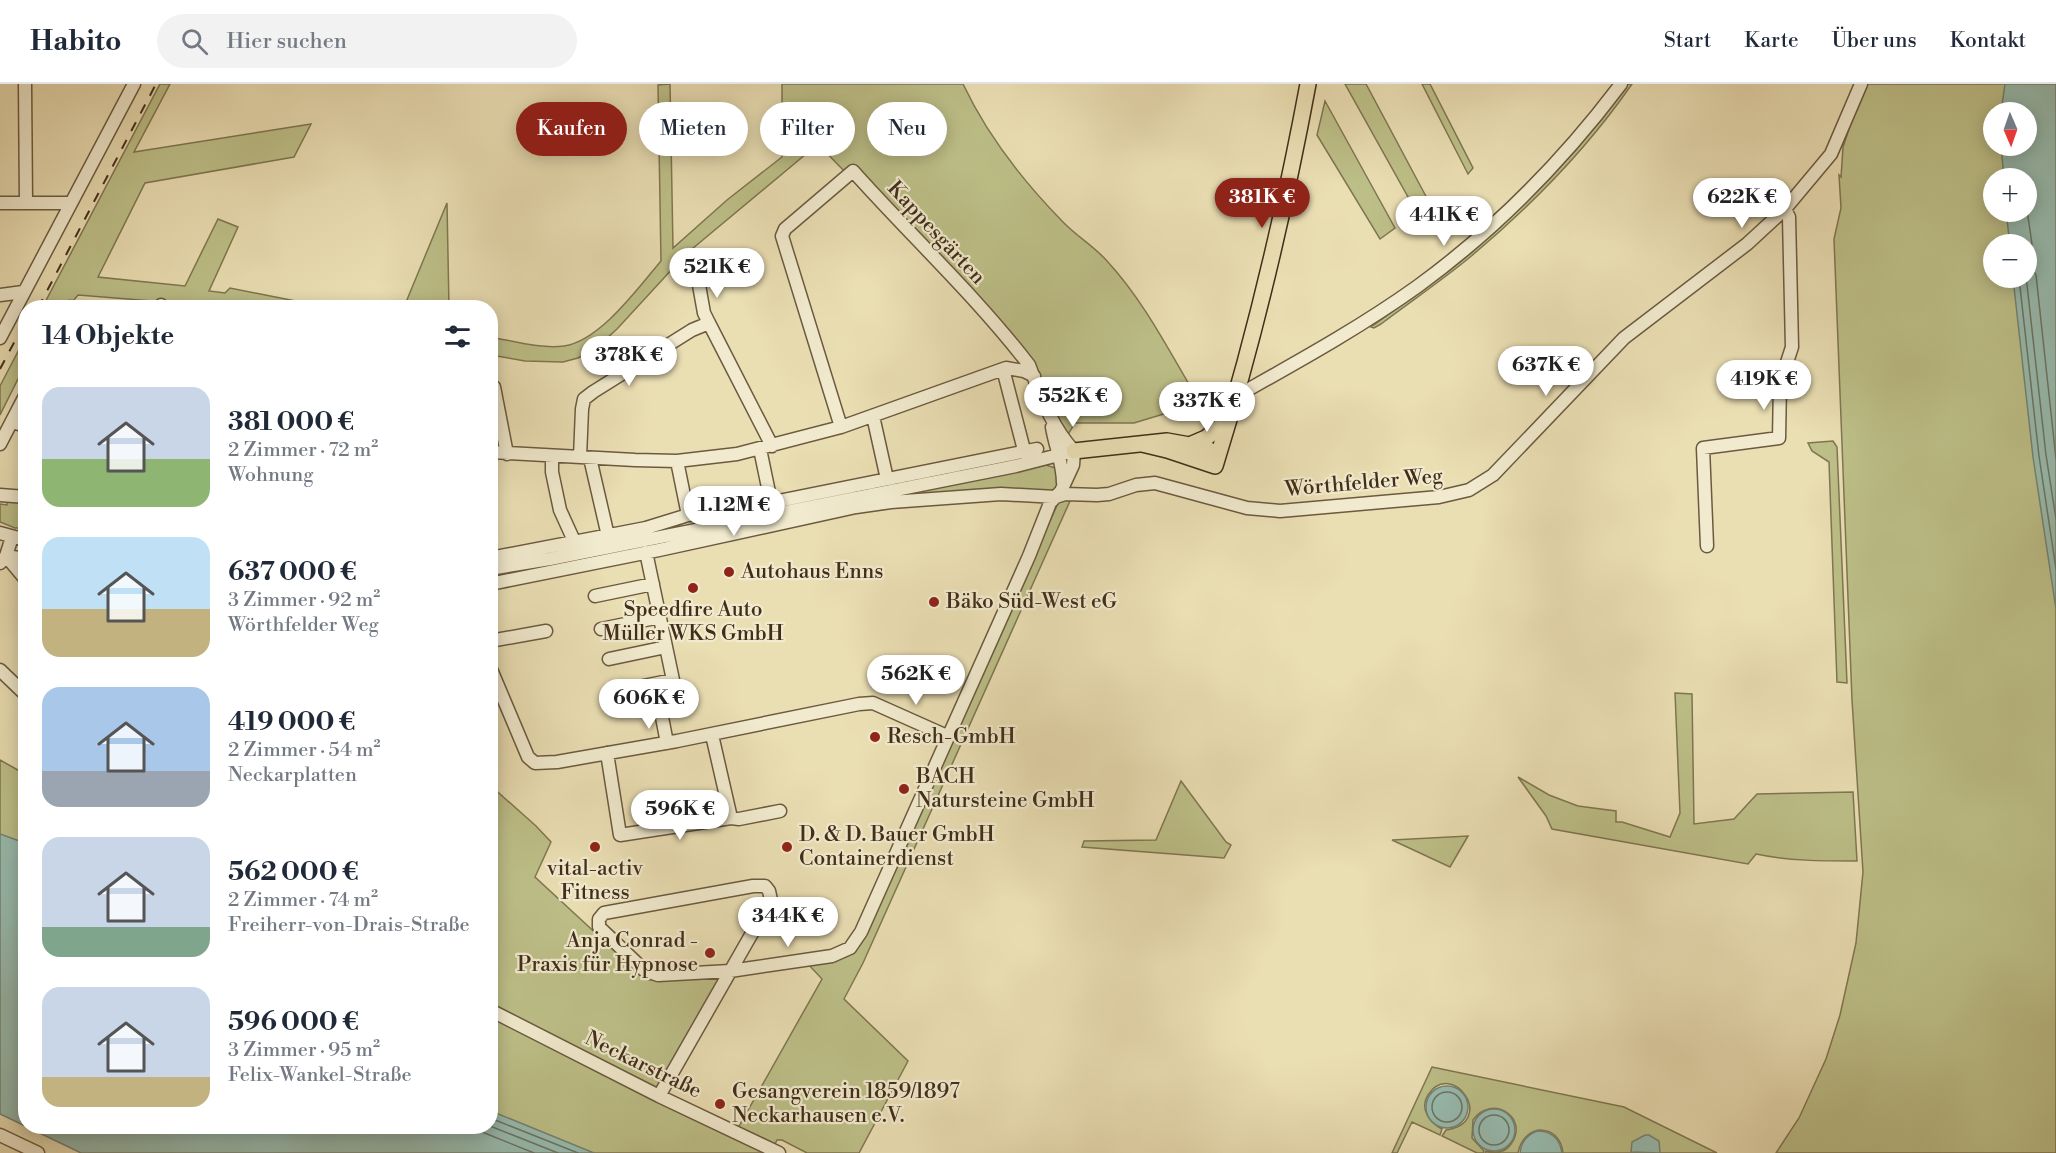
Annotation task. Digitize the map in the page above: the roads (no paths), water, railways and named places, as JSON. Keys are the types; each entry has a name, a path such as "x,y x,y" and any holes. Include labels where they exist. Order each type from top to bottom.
{"main road":[{"path":"1216,461 1263,296 1308,84"},
{"path":"1192,444 1206,438 1228,420"},
{"path":"1074,451 1167,441 1206,448 1216,461"},
{"path":"1142,444 1216,461"}],"street":[{"path":"25,84 26,203"},
{"path":"19,300 134,84"},
{"path":"1251,388 1365,322 1418,286 1463,251 1538,183 1621,84"},
{"name":"Wörthfelder Weg","path":"498,582 856,507 891,502 1001,494 1056,497 1065,494 1109,494 1146,483 1173,486 1232,504 1280,511 1398,502 1455,494 1477,486 1493,475 1623,338 1748,244 1785,209 1831,154 1861,84"},
{"name":"Kappesgärten","path":"841,427 782,236 785,229 853,171 1029,365 1051,420 1061,437 1074,451"},
{"path":"0,203 70,203"},
{"path":"1707,546 1704,448 1779,438 1780,384 1792,347 1789,217 1785,209"},
{"path":"699,285 704,313 766,448 771,502"},
{"path":"0,295 23,292"},
{"path":"0,338 18,302"},
{"path":"608,536 585,458 582,409 584,399 692,330 709,323"},
{"path":"1013,345 1012,357 1005,369 1024,450"},
{"path":"498,453 677,461 711,458 766,448 841,427 1005,369 1024,370 1034,376"},
{"path":"1748,375 1783,374"},
{"path":"498,404 507,454"},
{"path":"0,444 18,410"},
{"path":"873,416 886,479"},
{"name":"Kappesgärten","path":"1051,420 1055,446 1062,463 1063,485"},
{"path":"12,422 18,424"},
{"path":"498,557 646,528 688,515 714,514 1037,448"},
{"path":"498,568 973,475 1074,451 1073,465 1056,497 1050,503 1029,556 861,932 850,948 832,956 730,971 651,974 605,934 599,927 599,919 604,913 753,886 765,886 769,891 771,900 730,971 659,1096"},
{"path":"552,456 552,472 561,510 576,543"},
{"path":"677,461 688,515"},
{"path":"0,495 18,496"},
{"path":"3,560 6,535"},
{"path":"619,691 673,680 646,552"},
{"path":"3,560 18,559"},
{"path":"3,560 18,573"},
{"path":"595,596 653,584"},
{"path":"601,629 660,617"},
{"path":"498,640 546,631"},
{"path":"609,659 666,647"},
{"path":"0,670 18,687"},
{"path":"498,685 531,761 540,764 712,735 859,704 873,704 947,736"},
{"path":"661,712 667,743"},
{"path":"712,735 731,818"},
{"path":"607,753 620,835 731,818 739,819 780,811"},
{"name":"Neckarstraße","path":"498,1014 659,1096 779,1153"},
{"path":"1,1139 38,1153"}],"water":[{"path":"2005,84 2056,84 2056,609 2033,457 2014,288 2037,288 2037,234 2009,234 2007,222 2037,222 2037,168 2003,168 2002,156 2037,156 2037,102 2002,102"},
{"path":"0,834 18,840 18,1123 0,1114"},
{"path":"1447,1086 1462,1092 1468,1107 1462,1122 1447,1128 1432,1122 1426,1107 1432,1092"},
{"path":"1494,1109 1509,1115 1515,1130 1509,1145 1494,1151 1479,1145 1473,1130 1479,1115"},
{"path":"498,1114 594,1153 81,1153 42,1134 498,1134"},
{"path":"1537,1131 1547,1132 1554,1137 1562,1153 1520,1153 1525,1139"},
{"path":"1645,1135 1659,1141 1660,1153 1631,1152 1632,1142"}],"railway":[{"path":"42,300 156,84"},
{"path":"0,369 18,335"}],"place":[{"name":"Autohaus Enns","path":"729,572"},
{"name":"Speedfire Auto Müller WKS GmbH","path":"693,588"},
{"name":"Bäko Süd-West eG","path":"934,602"},
{"name":"Resch-GmbH","path":"875,737"},
{"name":"BACH Natursteine GmbH","path":"904,789"},
{"name":"vital-activ Fitness","path":"595,847"},
{"name":"D. & D. Bauer GmbH Containerdienst","path":"787,847"},
{"name":"Anja Conrad - Praxis für Hypnose","path":"710,953"},
{"name":"Gesangverein 1859/1897 Neckarhausen e.V.","path":"720,1104"}]}
